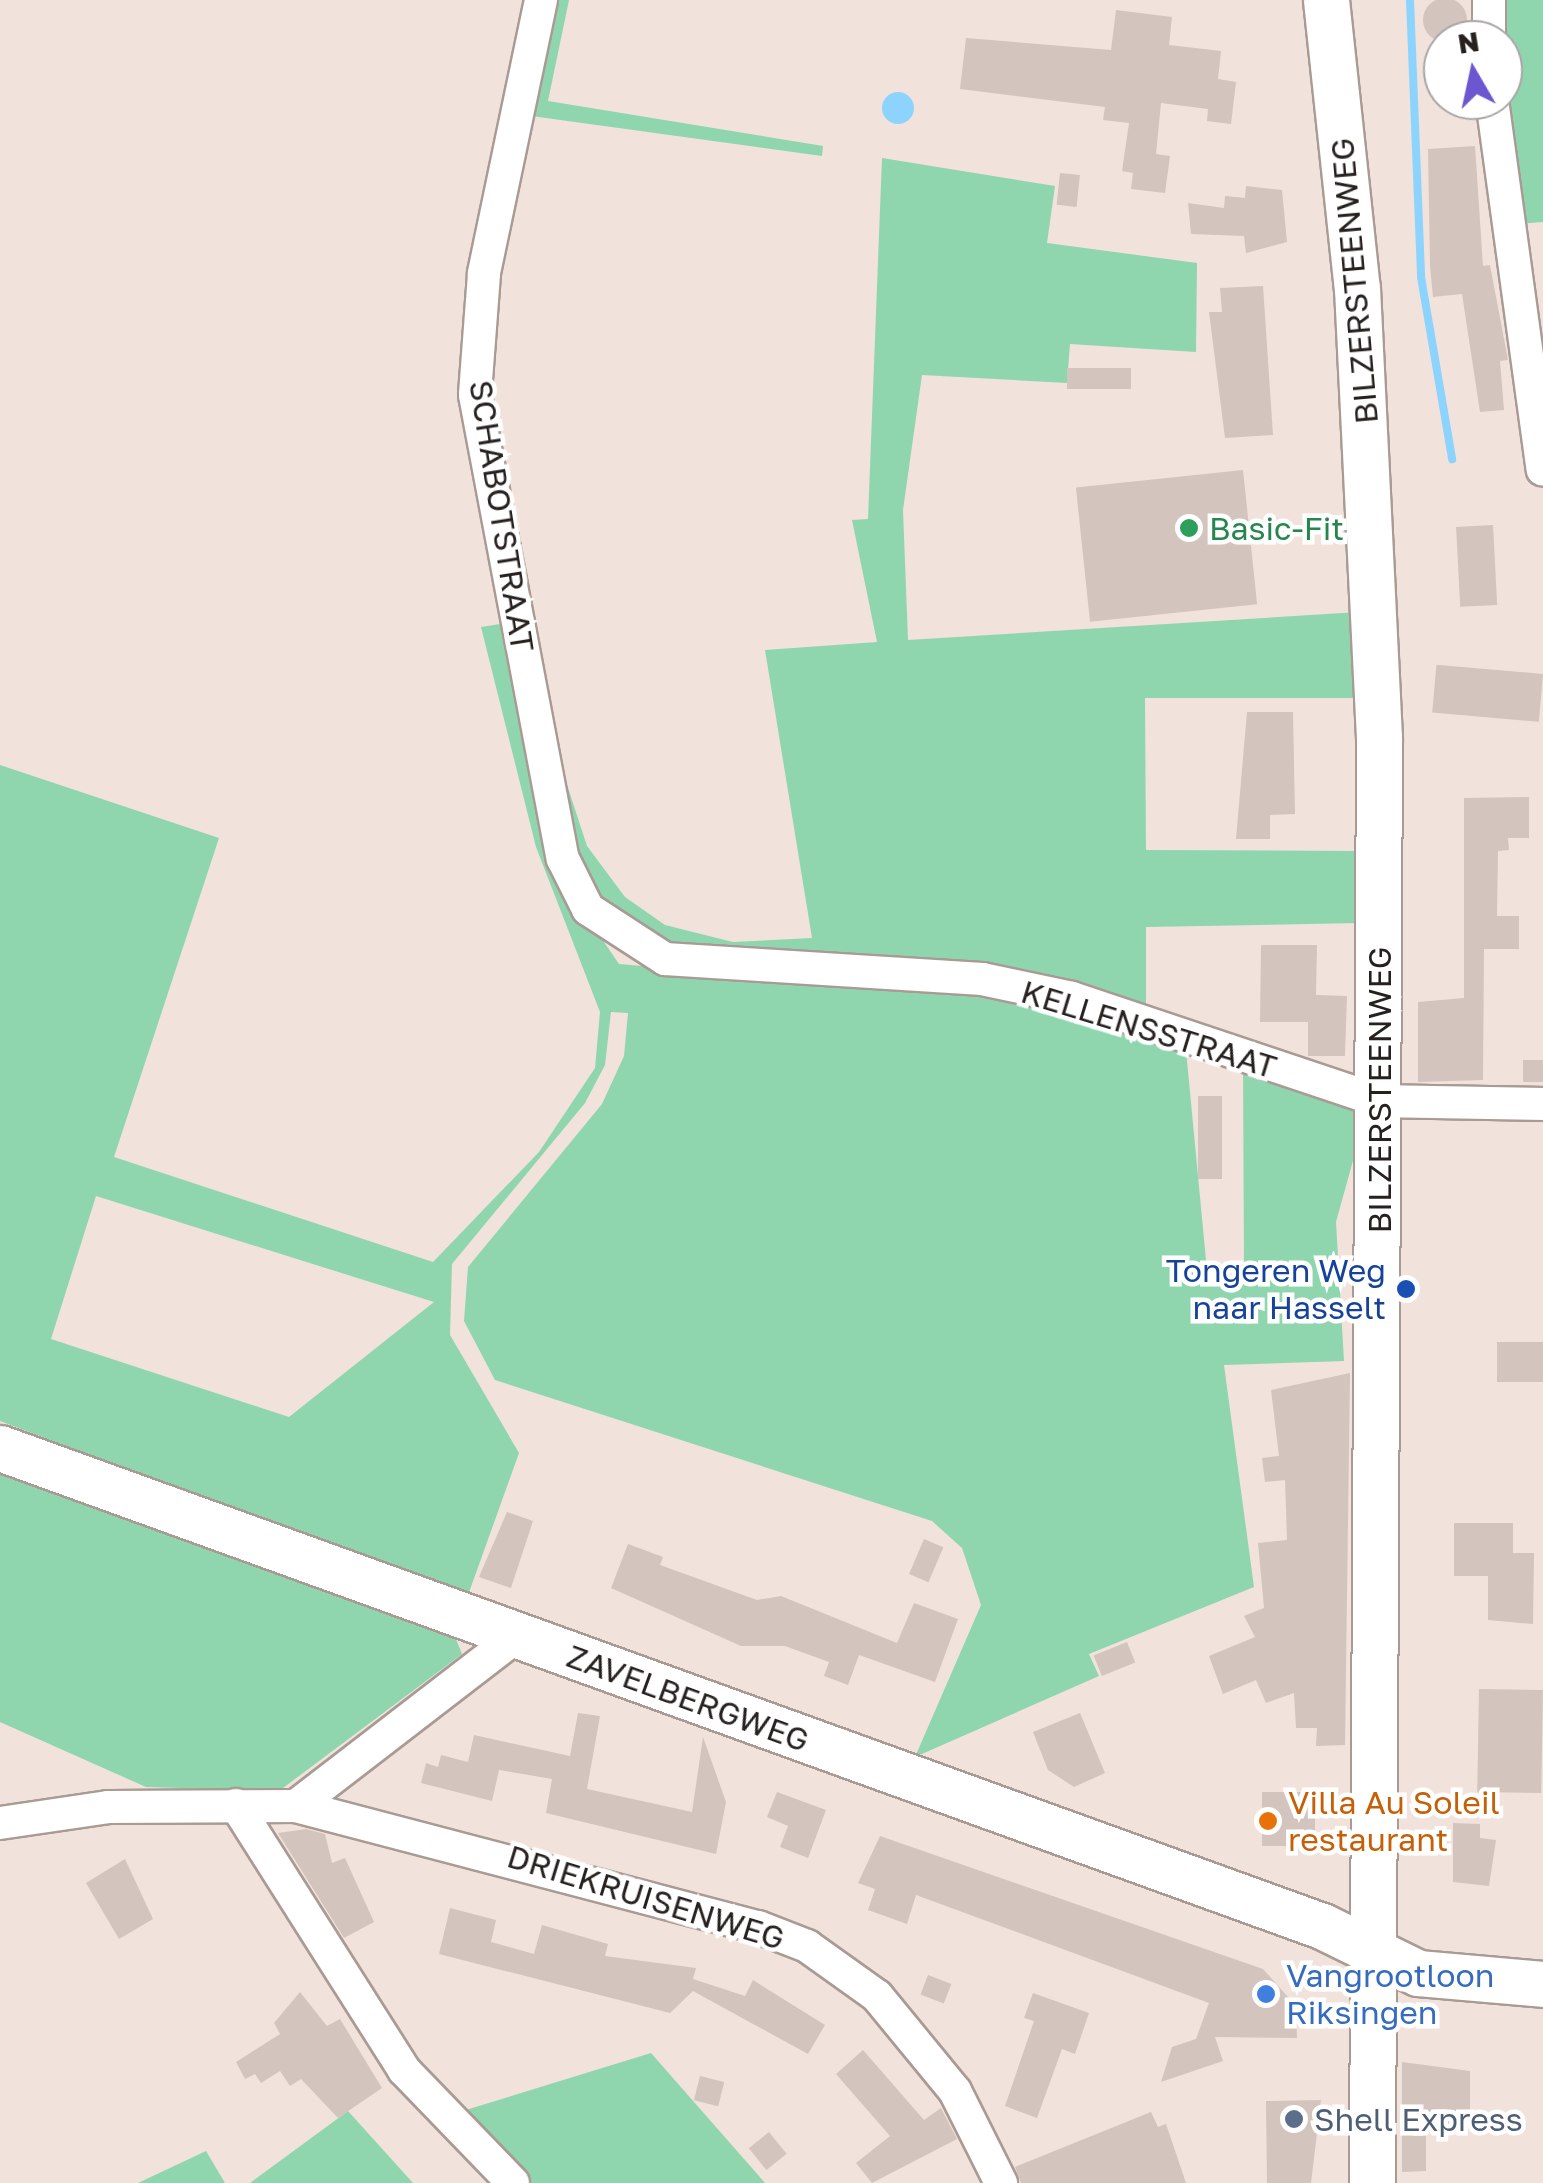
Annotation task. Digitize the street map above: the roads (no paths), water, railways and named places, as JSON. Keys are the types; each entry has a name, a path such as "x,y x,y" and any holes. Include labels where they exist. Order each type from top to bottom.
{"main road":[{"name":"BILZERSTEENWEG","path":"1326,0 1370,483 1379,1102 1372,2183"},
{"name":"ZAVELBERGWEG","path":"0,1448 1322,1926 1372,1955 1445,1978 1543,1984"}],"street":[{"name":"SCHABOTSTRAAT","path":"541,0 484,274 475,395 564,859 588,909 635,946"},
{"path":"1495,120 1543,470"},
{"name":"KELLENSSTRAAT","path":"635,946 665,958 982,980 1072,998 1379,1102 1543,1104"},
{"path":"296,1806 517,1636"},
{"path":"236,1805 404,2070 513,2183"},
{"name":"DRIEKRUISENWEG","path":"0,1823 108,1807 296,1806 548,1865 807,1946 910,2030 955,2091 1001,2183"}],"water":[{"path":"898,92 909,97 914,108 909,119 898,124 887,119 882,108 887,97"}],"waterway":[{"path":"1410,0 1421,277 1452,459"}],"place":[{"name":"Basic-Fit","path":"1189,528"},
{"name":"Tongeren Weg naar Hasselt","path":"1406,1289"},
{"name":"Villa Au Soleil restaurant","path":"1268,1821"},
{"name":"Vangrootloon Riksingen","path":"1266,1994"},
{"name":"Shell Express","path":"1294,2119"}]}
